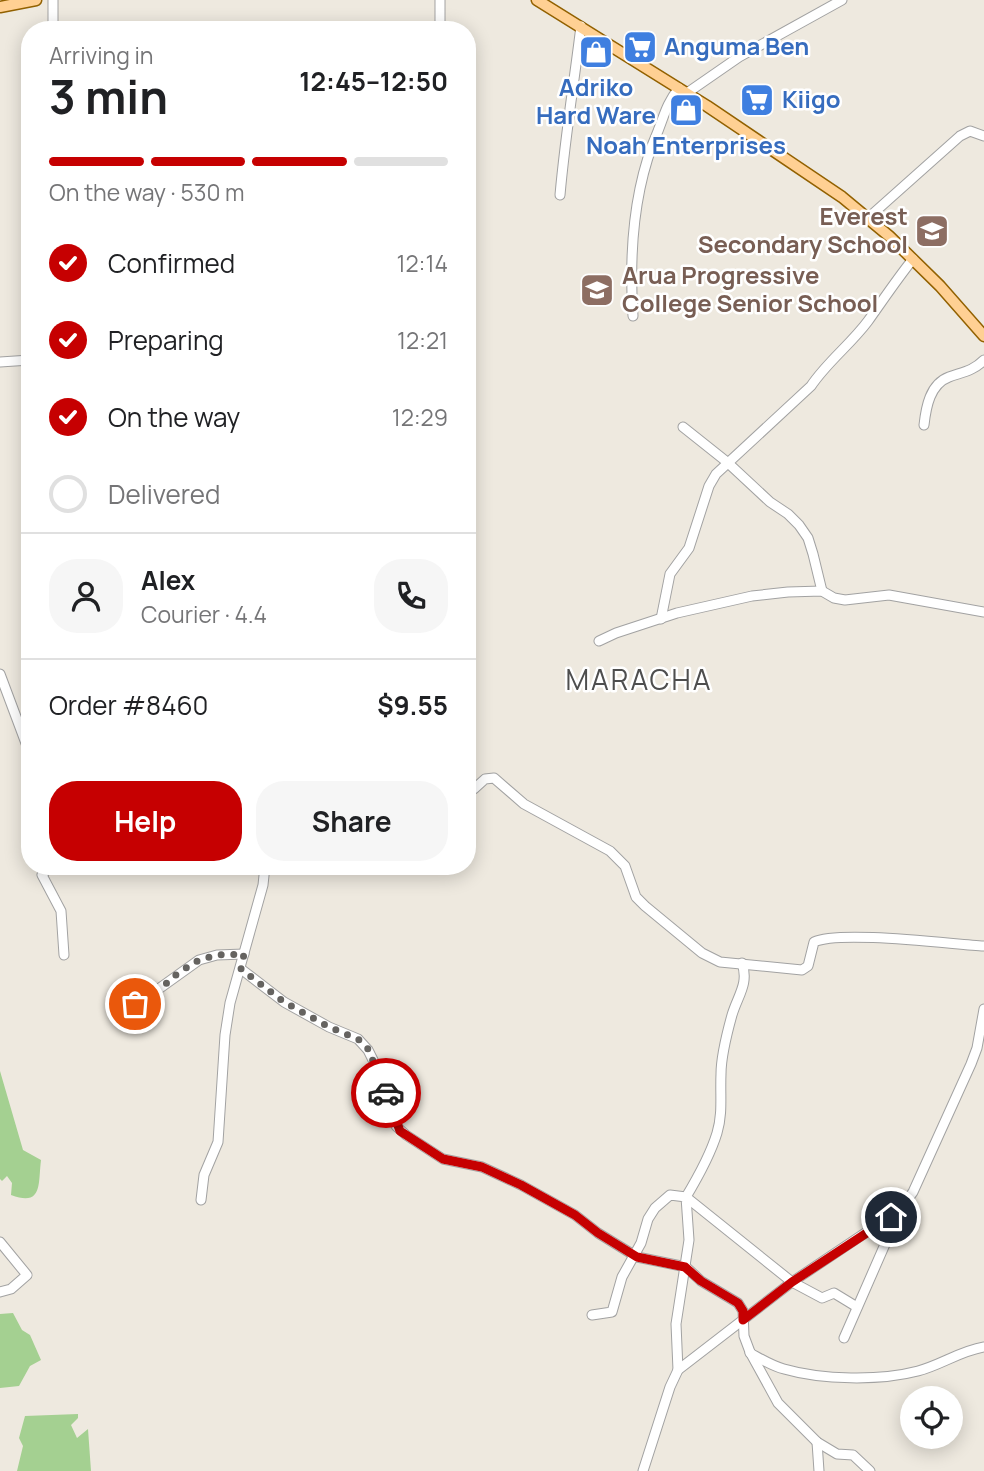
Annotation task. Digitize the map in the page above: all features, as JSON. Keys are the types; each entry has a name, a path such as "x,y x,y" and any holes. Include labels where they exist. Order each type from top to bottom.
{"main road":[{"path":"0,7 36,0"},
{"path":"537,0 683,91 842,197 913,259 984,336"}],"street":[{"path":"53,0 53,21"},
{"path":"440,0 440,21"},
{"path":"633,316 630,277 632,245 643,172 667,103 739,57 842,0"},
{"path":"560,195 566,132 582,26"},
{"path":"868,218 960,136 970,131 984,136"},
{"path":"661,619 670,574 689,548 709,486 716,474 811,386 822,369 868,321 913,259"},
{"path":"924,425 930,398 942,380 975,369 984,360"},
{"path":"0,362 21,361"},
{"path":"683,427 799,525 808,538 822,591"},
{"path":"599,641 677,613 752,596 788,592 822,591 834,598 845,600 889,595 984,612"},
{"path":"0,674 21,730"},
{"path":"476,787 485,779 498,780 524,804 610,851 625,866 632,887 645,906 702,953 726,964 742,963 802,970 808,966 814,942 825,939 984,946"},
{"path":"42,875 61,911 64,955"},
{"path":"201,1200 204,1175 218,1142 225,1035 230,1003 264,875"},
{"path":"113,1012 126,1009 146,998 199,960 217,955 244,954"},
{"path":"678,1370 676,1324 689,1228 686,1197 718,1131 722,1106 723,1057 732,1014 744,986 745,972 742,963"},
{"path":"241,969 284,1002 329,1027 358,1039 368,1049 400,1131 443,1159 482,1167 521,1185 575,1215 634,1255 685,1267 701,1281 738,1303 743,1311 744,1336 750,1352 778,1403 817,1442 836,1454 853,1455 870,1471"},
{"path":"844,1338 901,1209 913,1192 971,1064 977,1048 984,1009"},
{"path":"592,1315 612,1312 622,1277 648,1219 655,1208 670,1195 686,1197 792,1282 822,1298 834,1293 845,1303 857,1307"},
{"path":"643,1471 678,1370 792,1282 901,1209"},
{"path":"0,1242 27,1275 19,1284 0,1292"},
{"path":"750,1352 772,1365 797,1372 838,1377 873,1377 917,1372 955,1355 984,1347"},
{"path":"817,1442 819,1471"}],"green space":[{"path":"0,1071 23,1150 41,1160 39,1185 34,1196 29,1198 11,1195 12,1183 7,1176 2,1181 0,1179"},
{"path":"13,1313 22,1330 30,1335 41,1360 30,1366 19,1386 0,1388 0,1314"},
{"path":"78,1414 78,1418 71,1425 77,1438 88,1429 91,1471 17,1471 23,1446 19,1438 25,1416"}],"way so far":[{"path":"135,1004 199,960 217,955 244,954 241,969 284,1002 329,1027 358,1039 368,1049 386,1093"}],"place":[{"name":"Anguma Ben","path":"640,47"},
{"name":"Adriko Hard Ware","path":"596,52"},
{"name":"Kiigo","path":"757,100"},
{"name":"Noah Enterprises","path":"686,110"},
{"name":"Everest Secondary School","path":"932,231"},
{"name":"Arua Progressive College Senior School","path":"597,290"}],"district":[{"name":"MARACHA","path":"639,680"}],"route":[{"path":"386,1093 400,1131 443,1159 482,1167 521,1185 575,1215 637,1257 685,1267 701,1281 738,1303 742,1307 743,1320 792,1282 891,1217"}]}
